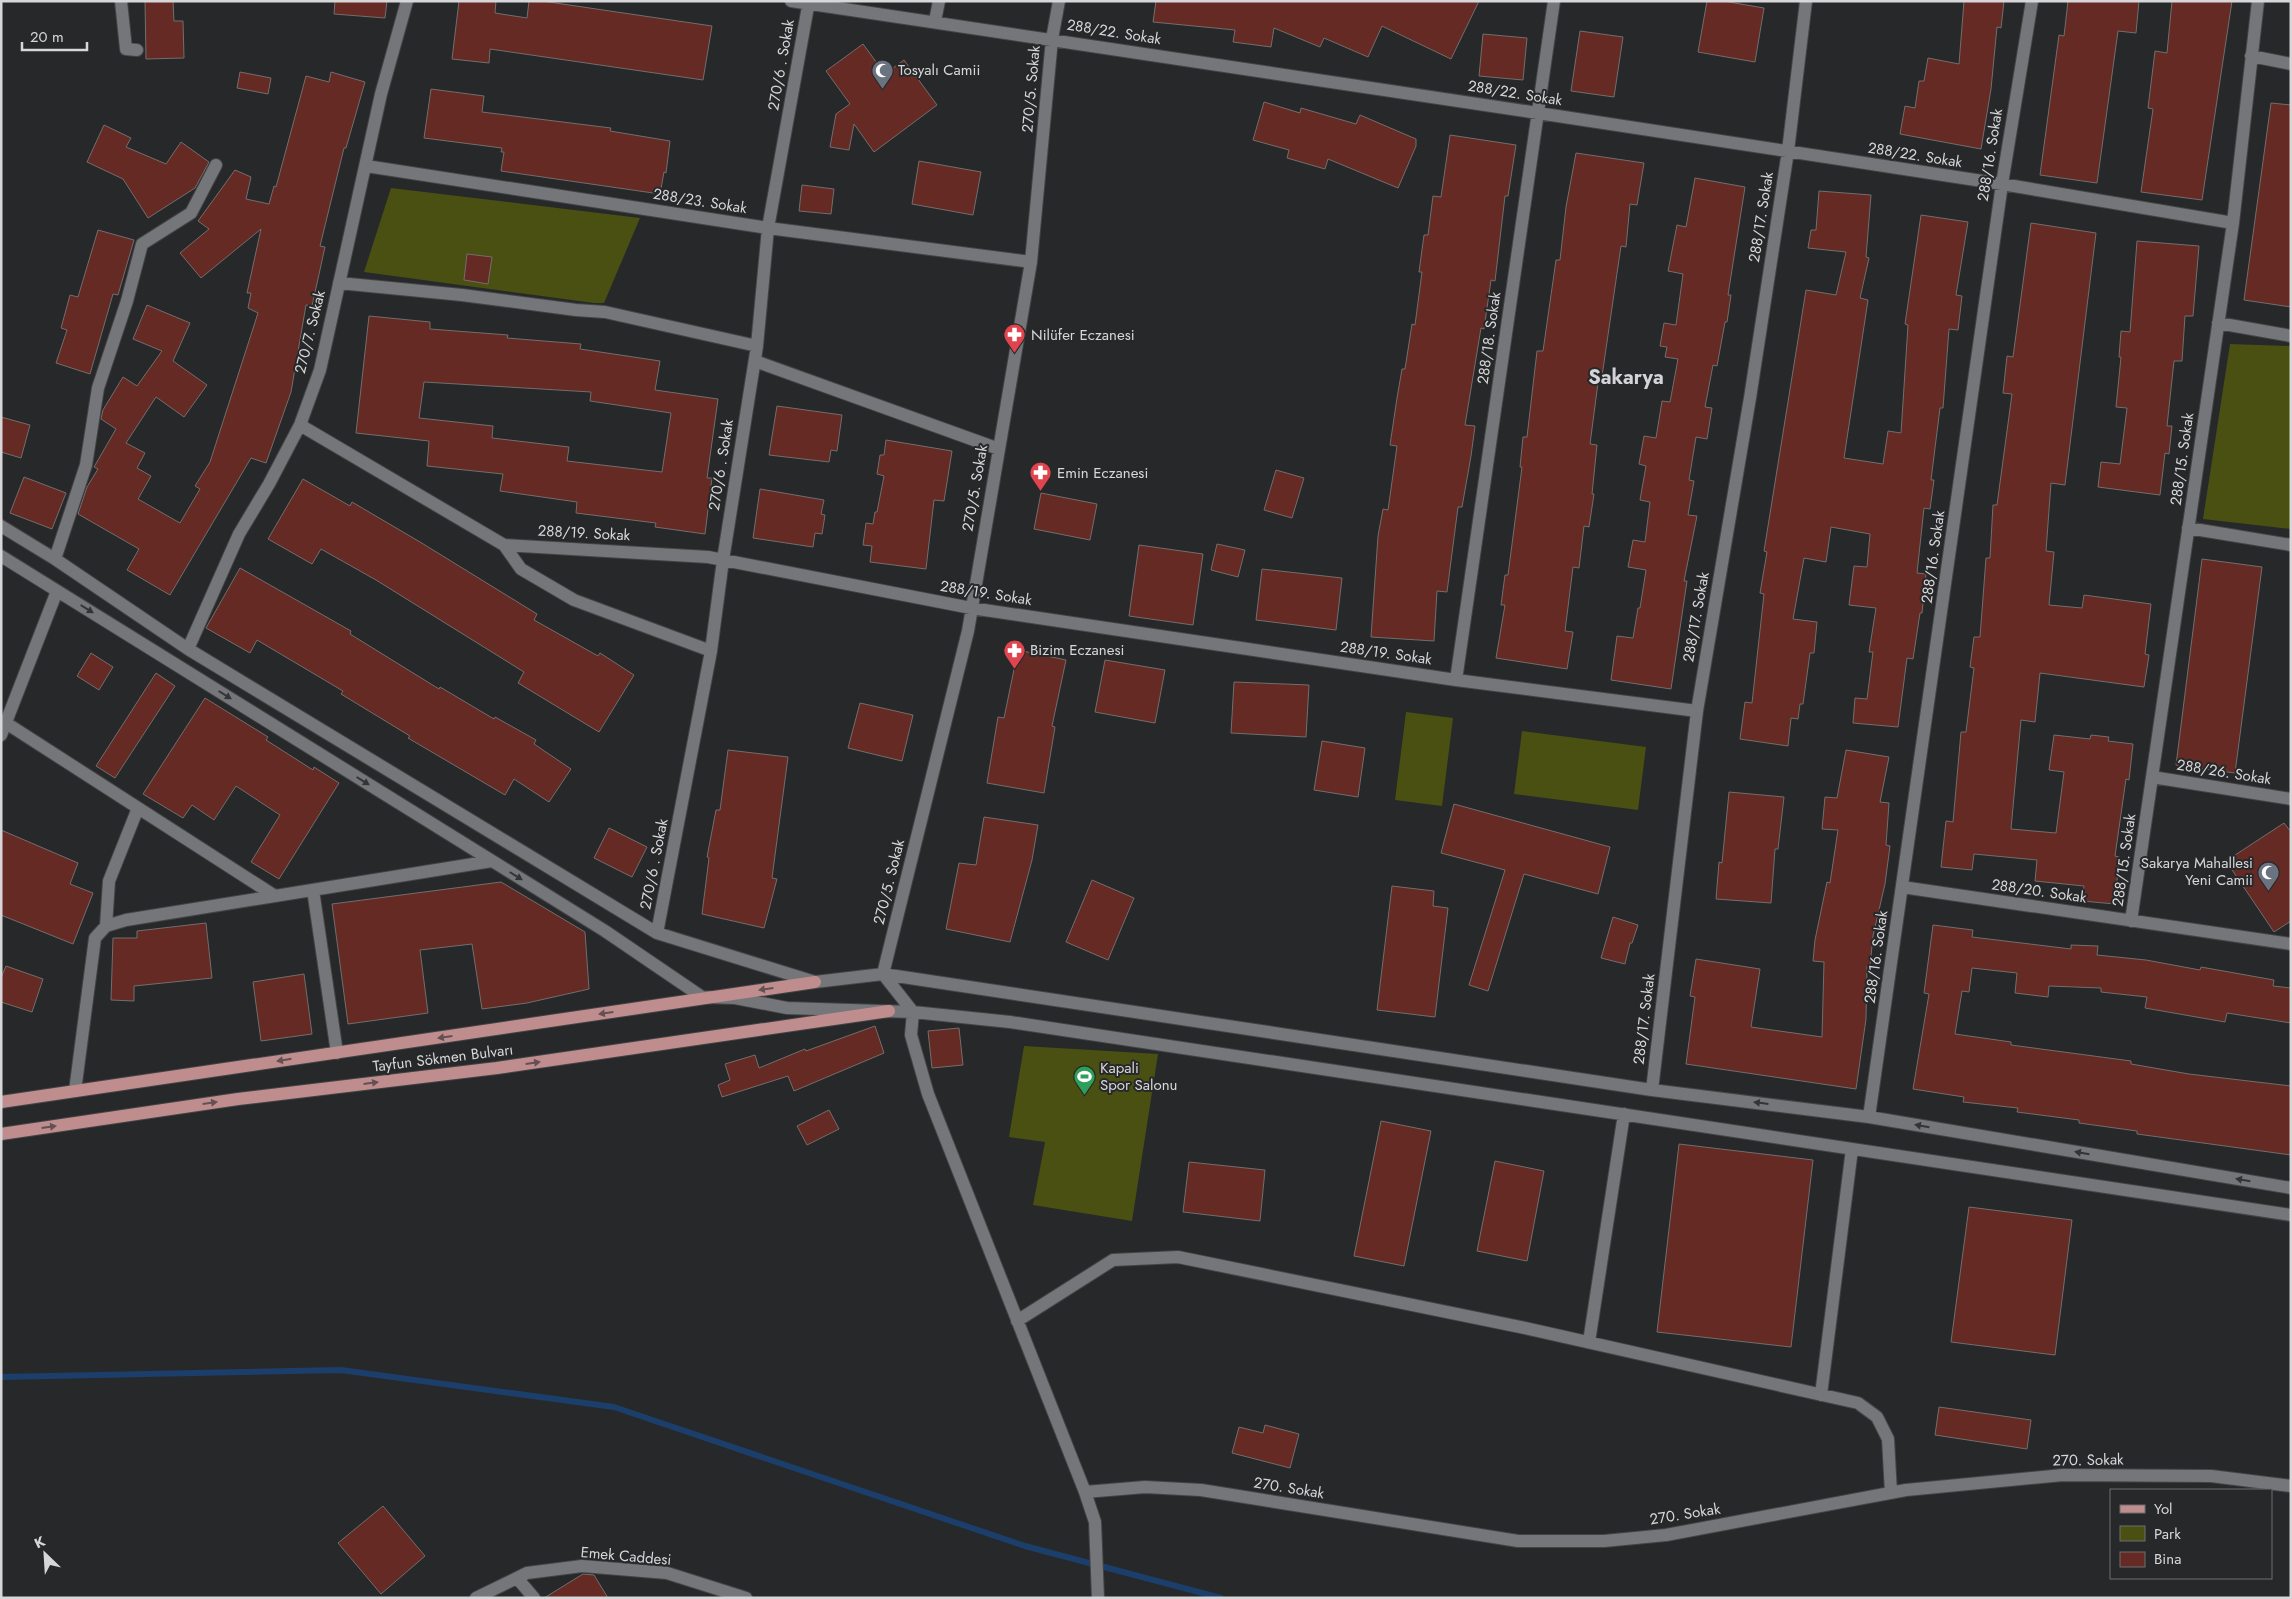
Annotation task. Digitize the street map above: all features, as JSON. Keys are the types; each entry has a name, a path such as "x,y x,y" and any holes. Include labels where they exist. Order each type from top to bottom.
{"main road":[{"name":"Tayfun Sökmen Bulvarı","path":"1,1102 337,1052 660,1007 702,997 815,982"},
{"name":"Tayfun Sökmen Bulvarı","path":"1,1134 238,1099 497,1068 889,1011"}],"street":[{"path":"121,1 126,49 137,50"},
{"name":"270/7. Sokak","path":"188,649 239,534 270,484 300,425 320,370 366,166 380,94 407,1"},
{"name":"288/22. Sokak","path":"790,1 936,21 2002,184 2233,223"},
{"path":"936,21 939,1"},
{"name":"270/5. Sokak","path":"883,974 971,608 1031,262 1052,39 1059,1"},
{"name":"288/18. Sokak","path":"1456,680 1554,1"},
{"name":"288/17. Sokak","path":"1652,1090 1697,711 1750,398 1788,152 1806,1"},
{"name":"288/16. Sokak","path":"1869,1117 2002,184 2032,1"},
{"name":"288/15. Sokak","path":"2132,921 2233,223 2258,1"},
{"name":"270/6 . Sokak","path":"657,933 711,651 723,560 755,361 768,228 809,3"},
{"path":"2252,56 2291,64"},
{"path":"55,558 86,465 98,388 127,301 142,244 191,213 216,165"},
{"name":"288/23. Sokak","path":"366,166 768,228 1031,262"},
{"path":"339,283 606,312 757,346"},
{"path":"2218,323 2291,336"},
{"path":"755,361 999,449"},
{"name":"288/19. Sokak","path":"300,425 504,545 708,557 971,608 1456,680 1697,711"},
{"path":"1,526 55,558 188,649 657,933 815,982 883,974 1652,1090 1869,1117 2291,1188"},
{"path":"2188,528 2291,545"},
{"path":"504,545 521,568 574,600 711,651"},
{"path":"1,556 605,931 702,997 735,998 787,1008 913,1012 1020,1023 2291,1215"},
{"path":"57,591 4,729 138,808 275,896"},
{"name":"288/26. Sokak","path":"2152,777 2291,799"},
{"path":"106,926 109,881 138,808"},
{"path":"75,1091 95,938 106,926 126,920 492,861"},
{"name":"288/20. Sokak","path":"1902,887 2291,944"},
{"path":"313,890 337,1052"},
{"path":"883,974 913,1012 911,1035 928,1094 1085,1492 1095,1522 1098,1598"},
{"path":"1589,1342 1624,1114"},
{"path":"1821,1395 1852,1149"},
{"path":"1017,1321 1113,1260 1178,1257 1589,1342 1858,1403 1877,1417 1888,1439 1891,1493"},
{"name":"270. Sokak","path":"1085,1492 1145,1487 1201,1490 1518,1541 1604,1541 1666,1534 1891,1493 2063,1475 2211,1476 2291,1486"},
{"name":"Emek Caddesi","path":"476,1598 527,1573 582,1566 667,1573 746,1598"},
{"path":"517,1578 534,1598"}],"green space":[{"path":"391,188 640,218 604,303 594,303 364,272"},
{"path":"2230,344 2291,346 2291,529 2203,519"},
{"path":"1406,712 1453,718 1442,806 1395,800"},
{"path":"1522,731 1646,747 1638,810 1514,794"},
{"name":"Kapali Spor Salonu","path":"1024,1046 1158,1054 1132,1221 1033,1205 1045,1142 1009,1137"}],"building":[{"path":"145,1 173,1 174,21 183,21 184,58 146,59"},
{"path":"335,1 387,1 385,18 334,14"},
{"path":"459,1 496,1 495,13 527,18 529,1 542,1 712,26 703,80 490,49 489,63 452,59"},
{"path":"1156,1 1479,1 1451,59 1382,26 1368,57 1324,38 1320,47 1274,28 1271,47 1233,42 1235,30 1153,22"},
{"path":"1707,1 1723,1 1764,8 1755,62 1698,52"},
{"path":"1964,1 2004,1 2001,28 1997,27 1991,89 1981,149 1900,134 1905,106 1915,108 1919,81 1924,81 1928,58 1959,64"},
{"path":"2068,1 2139,1 2136,33 2118,31 2097,183 2040,175 2059,35 2064,36"},
{"path":"2172,1 2232,1 2202,200 2141,192 2153,109 2148,108 2155,51 2167,53"},
{"path":"1580,31 1623,37 1614,97 1571,91"},
{"path":"1483,34 1527,38 1523,80 1479,76"},
{"name":"Tosyalı Camii","path":"863,44 885,74 904,60 937,105 874,152 854,124 849,150 830,147 836,114 850,104 826,71"},
{"path":"240,72 271,78 268,94 237,88"},
{"path":"331,72 365,82 346,148 344,148 320,246 325,247 312,306 306,305 291,392 266,463 251,458 170,595 127,570 139,549 78,514 87,487 98,469 94,467 116,429 101,419 103,410 123,377 137,386 162,351 133,339 147,305 190,323 173,361 207,385 184,417 156,397 126,443 145,453 137,468 151,476 138,499 180,523 200,489 195,486 210,462 258,313 248,308 251,293 247,293 261,229 201,278 180,253 209,229 198,221 235,170 251,177 246,199 269,204 274,186 276,187 306,76 329,82"},
{"path":"431,89 484,96 482,112 611,128 610,131 670,141 666,173 664,172 660,194 501,171 504,152 501,152 502,148 424,138"},
{"path":"1264,102 1300,113 1301,108 1356,124 1360,115 1416,139 1416,146 1398,188 1328,159 1325,169 1287,158 1289,150 1253,140"},
{"path":"2271,103 2291,105 2291,307 2244,300"},
{"path":"104,125 131,138 126,147 166,164 181,142 209,162 195,188 148,218 123,179 87,162"},
{"path":"1450,135 1516,145 1508,196 1505,196 1495,281 1491,280 1484,329 1481,328 1465,425 1475,426 1471,456 1462,507 1458,507 1447,592 1437,591 1434,641 1371,637 1378,536 1383,509 1388,510 1397,446 1390,445 1397,398 1402,369 1405,369 1412,324 1415,325 1422,272 1419,272 1424,235 1428,235 1433,196 1441,197"},
{"path":"1576,153 1644,163 1637,205 1630,204 1626,247 1621,246 1601,383 1598,383 1590,444 1597,445 1592,494 1594,494 1589,527 1584,526 1579,568 1573,567 1565,631 1573,632 1567,669 1496,658 1505,605 1501,605 1505,575 1508,575 1522,467 1520,467 1523,437 1527,437 1537,351 1543,351 1556,260 1560,260 1566,207"},
{"path":"919,161 981,172 973,215 912,204"},
{"path":"1695,178 1745,187 1728,295 1731,295 1727,322 1725,322 1717,366 1713,365 1705,407 1712,408 1707,439 1696,437 1689,480 1694,481 1688,515 1697,516 1684,581 1687,581 1671,689 1611,680 1617,636 1633,638 1638,608 1640,608 1646,570 1628,567 1633,540 1645,542 1650,502 1640,500 1646,466 1639,464 1644,436 1656,438 1662,401 1670,402 1678,359 1665,357 1667,347 1660,346 1664,323 1676,325 1683,274 1668,271 1677,225 1686,227"},
{"path":"802,185 834,189 831,214 799,211"},
{"path":"1819,191 1871,195 1866,257 1869,258 1860,298 1868,300 1844,458 1883,464 1888,431 1901,433 1908,325 1905,324 1921,215 1968,222 1956,295 1962,296 1958,330 1949,329 1943,408 1940,408 1931,480 1934,480 1930,509 1924,508 1917,573 1926,574 1922,613 1920,613 1913,659 1907,658 1898,727 1853,723 1855,698 1867,699 1873,652 1869,652 1876,608 1849,605 1854,566 1867,567 1870,534 1831,527 1826,562 1804,558 1793,619 1817,622 1814,653 1810,653 1803,704 1800,704 1798,719 1791,718 1788,746 1740,739 1745,702 1752,703 1764,594 1760,593 1767,552 1764,551 1806,290 1836,295 1846,252 1808,248 1811,230 1816,230"},
{"path":"2031,223 2096,233 2065,485 2051,483 2046,551 2054,552 2049,605 2082,608 2084,595 2151,604 2145,654 2149,655 2144,687 2040,673 2035,722 2021,720 2011,829 2056,833 2064,772 2049,770 2054,735 2090,739 2091,735 2109,737 2108,741 2133,744 2129,780 2126,779 2115,856 2119,857 2115,904 2082,901 2084,886 2035,881 2037,860 1974,854 1972,870 1941,867 1946,821 1953,822 1961,732 1966,732 1974,668 1970,667 1974,637 1980,637 1986,558 1990,558 1993,505 1997,505 2012,394 2003,393 2007,356 2013,357"},
{"path":"98,230 134,240 118,295 113,294 90,374 56,363 67,330 61,328 70,295 78,297"},
{"path":"2137,241 2199,246 2193,316 2185,316 2182,361 2174,361 2167,426 2172,426 2169,454 2165,453 2160,495 2098,487 2101,462 2120,464 2127,408 2116,407 2121,357 2119,357 2121,331 2130,332"},
{"path":"467,254 492,257 488,284 464,280"},
{"path":"369,316 430,322 430,329 508,335 507,338 581,344 580,349 660,361 655,390 718,399 707,478 712,478 705,534 655,527 656,523 576,513 577,502 500,491 503,474 427,466 429,441 356,433","holes":["424,382 591,392 590,401 671,413 662,472 567,461 569,447 492,438 493,426 419,418"]},
{"path":"777,406 842,415 837,451 831,450 829,462 769,455"},
{"path":"1,417 30,425 21,458 1,452"},
{"path":"886,440 952,451 944,501 934,500 926,569 870,562 872,546 863,545 866,523 873,524 875,512 877,512 884,476 877,474 880,455 884,455"},
{"path":"1276,470 1304,478 1292,518 1264,510"},
{"path":"24,477 66,493 52,529 10,513"},
{"path":"303,479 350,506 352,502 420,542 537,614 534,620 598,656 600,653 634,675 599,732 518,683 524,672 376,580 321,549 312,564 268,539"},
{"path":"760,489 824,500 821,514 825,515 822,534 815,533 813,547 753,538"},
{"path":"1041,493 1097,504 1090,540 1034,529"},
{"path":"1217,544 1245,550 1238,577 1211,570"},
{"path":"1139,545 1203,554 1193,625 1129,616"},
{"path":"2202,559 2262,567 2235,773 2176,765"},
{"path":"240,568 351,631 350,634 439,689 440,687 494,719 495,717 536,740 534,744 571,769 549,802 514,779 505,795 408,738 410,736 341,694 343,691 257,640 250,653 206,628"},
{"path":"1262,569 1342,578 1336,630 1256,620"},
{"path":"1018,650 1066,660 1052,726 1055,727 1044,793 987,783 998,717 1004,718"},
{"path":"91,653 113,667 99,690 77,676"},
{"path":"1105,660 1165,670 1155,723 1095,712"},
{"path":"156,673 175,686 115,778 96,766"},
{"path":"1234,682 1309,685 1306,737 1231,733"},
{"path":"205,698 268,737 266,740 313,770 314,767 339,783 279,879 251,862 280,815 236,786 214,820 192,805 183,818 143,794"},
{"path":"860,703 913,715 902,761 848,748"},
{"path":"1322,741 1365,748 1358,797 1314,790"},
{"path":"728,750 788,757 772,878 777,879 764,928 702,914 709,858 707,857 716,810 720,810"},
{"path":"1846,750 1889,757 1880,802 1889,803 1886,845 1890,846 1885,884 1873,936 1870,966 1867,966 1866,1019 1856,1089 1686,1064 1695,997 1690,996 1696,959 1760,969 1751,1027 1822,1037 1824,962 1813,961 1815,940 1827,882 1830,883 1838,830 1822,829 1825,797 1837,798"},
{"path":"1729,792 1784,797 1778,849 1775,849 1771,903 1716,899 1719,862 1722,863"},
{"path":"1454,804 1610,847 1598,894 1524,874 1488,991 1469,985 1505,870 1441,853"},
{"path":"984,817 1038,825 1032,860 1010,942 946,929 959,863 976,865"},
{"name":"Sakarya Mahallesi Yeni Camii","path":"2284,823 2291,832 2291,921 2274,932 2226,861"},
{"path":"609,828 647,847 632,877 594,858"},
{"path":"1,830 78,863 70,884 93,893 73,944 1,915"},
{"path":"1092,880 1134,898 1108,960 1066,942"},
{"path":"501,882 585,932 589,989 527,1003 482,1009 472,944 420,950 428,1013 348,1024 332,904"},
{"path":"1392,886 1434,891 1433,906 1448,908 1435,1017 1377,1010"},
{"path":"1613,917 1638,925 1632,943 1630,943 1625,964 1601,958"},
{"path":"206,923 212,978 134,986 134,1001 111,1000 113,938 137,938 137,931"},
{"path":"1933,925 1973,930 1972,937 2071,949 2071,945 2098,946 2097,955 2146,960 2200,970 2201,967 2274,980 2273,986 2291,988 2291,1023 2227,1013 2225,1022 2145,1008 2147,997 2101,992 2101,988 2049,986 2048,997 2015,993 2017,973 1972,968 1969,992 1962,991 1955,1034 2011,1042 2011,1045 2131,1061 2131,1064 2189,1074 2291,1086 2291,1155 2137,1134 2137,1131 2079,1123 2079,1120 2017,1112 2018,1108 1963,1102 1964,1097 1913,1089 1929,994 1924,993"},
{"path":"6,966 43,979 32,1012 1,1002 1,978"},
{"path":"304,974 312,1034 261,1041 253,982"},
{"path":"875,1026 884,1053 794,1091 788,1076 722,1097 718,1085 730,1080 725,1064 755,1055 759,1068 805,1049 806,1051"},
{"path":"959,1028 963,1065 932,1068 928,1031"},
{"path":"829,1110 839,1129 807,1145 797,1126"},
{"path":"1381,1121 1431,1131 1404,1266 1354,1256"},
{"path":"1679,1144 1813,1160 1791,1347 1657,1332"},
{"path":"1495,1161 1544,1171 1527,1261 1477,1251"},
{"path":"1189,1162 1265,1170 1260,1221 1183,1212"},
{"path":"1969,1207 2072,1220 2055,1355 1951,1342"},
{"path":"1939,1407 2031,1420 2027,1449 1935,1435"},
{"path":"1265,1425 1299,1434 1290,1468 1232,1453 1239,1427 1263,1433"},
{"path":"383,1506 425,1556 381,1594 338,1543"},
{"path":"583,1574 594,1575 608,1598 544,1598"}],"waterway":[{"path":"1,1377 341,1370 614,1407 1025,1546 1221,1598"}],"place":[{"name":"Tosyalı Camii","path":"882,89"},
{"name":"Nilüfer Eczanesi","path":"1015,354"},
{"name":"Emin Eczanesi","path":"1041,492"},
{"name":"Bizim Eczanesi","path":"1014,669"},
{"name":"Sakarya Mahallesi Yeni Camii","path":"2269,891"},
{"name":"Kapali Spor Salonu","path":"1084,1096"}],"district":[{"name":"Sakarya","path":"1626,377"}]}
